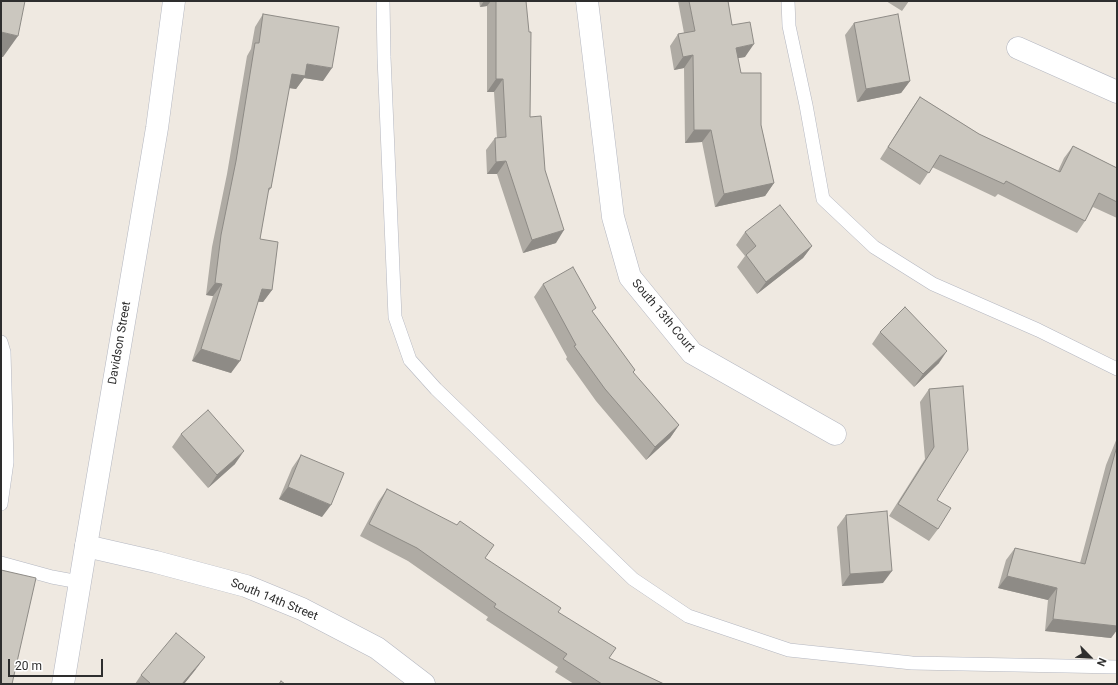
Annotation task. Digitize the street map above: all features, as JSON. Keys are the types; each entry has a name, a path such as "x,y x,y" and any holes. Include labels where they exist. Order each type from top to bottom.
{"street":[{"name":"Davidson Street","path":"63,684 79,582 157,128 174,1"},
{"name":"South 13th Court","path":"587,1 613,217 630,277 692,353 835,434"},
{"path":"1018,48 1117,92"},
{"name":"South 14th Street","path":"86,546 156,562 246,586 302,609 377,648 424,684"}],"lane":[{"path":"383,1 394,317 410,360 436,389 633,579 688,616 789,650 912,663 1117,667"},
{"path":"788,1 789,26 806,105 823,199 874,247 933,284 1038,330 1117,369"},
{"path":"1,342 4,352 7,462 1,504"},
{"path":"1,563 52,577 79,582"}],"building":[{"path":"1,1 25,1 18,36 1,32"},
{"path":"496,1 526,1 529,32 531,32 530,117 541,116 545,170 564,230 532,240 506,161 496,162 495,138 506,137 503,79 496,79"},
{"path":"689,1 728,1 732,25 750,22 754,44 736,48 741,73 761,73 761,125 774,183 724,194 711,130 694,130 693,55 683,57 678,34 695,31"},
{"path":"263,14 339,27 332,68 307,64 305,76 292,74 260,239 278,242 272,290 262,289 240,361 201,349 222,284 215,283 221,235 236,161 255,43 259,43"},
{"path":"898,14 910,81 866,89 854,23"},
{"path":"920,97 979,134 1060,172 1073,146 1117,168 1117,202 1099,193 1085,221 1006,181 1004,184 940,155 929,173 888,147"},
{"path":"780,205 812,246 766,282 746,255 756,246 745,232"},
{"path":"573,267 596,308 592,311 635,370 633,372 679,425 655,447 605,389 574,346 576,345 543,284"},
{"path":"905,307 947,351 923,374 880,332"},
{"path":"963,386 968,450 937,500 951,508 938,529 898,504 934,447 929,389"},
{"path":"208,410 244,451 217,475 181,434"},
{"path":"1117,447 1117,626 1053,619 1057,588 1007,576 1015,548 1085,564"},
{"path":"301,455 344,473 331,505 288,487"},
{"path":"387,489 457,525 460,521 494,545 485,558 561,608 558,612 616,648 609,658 664,684 602,684 563,659 567,654 494,607 496,604 417,548 369,524"},
{"path":"887,511 892,571 850,574 846,515"},
{"path":"1,570 36,578 12,684 1,684"},
{"path":"176,633 205,657 182,684 151,684 141,675"}]}
